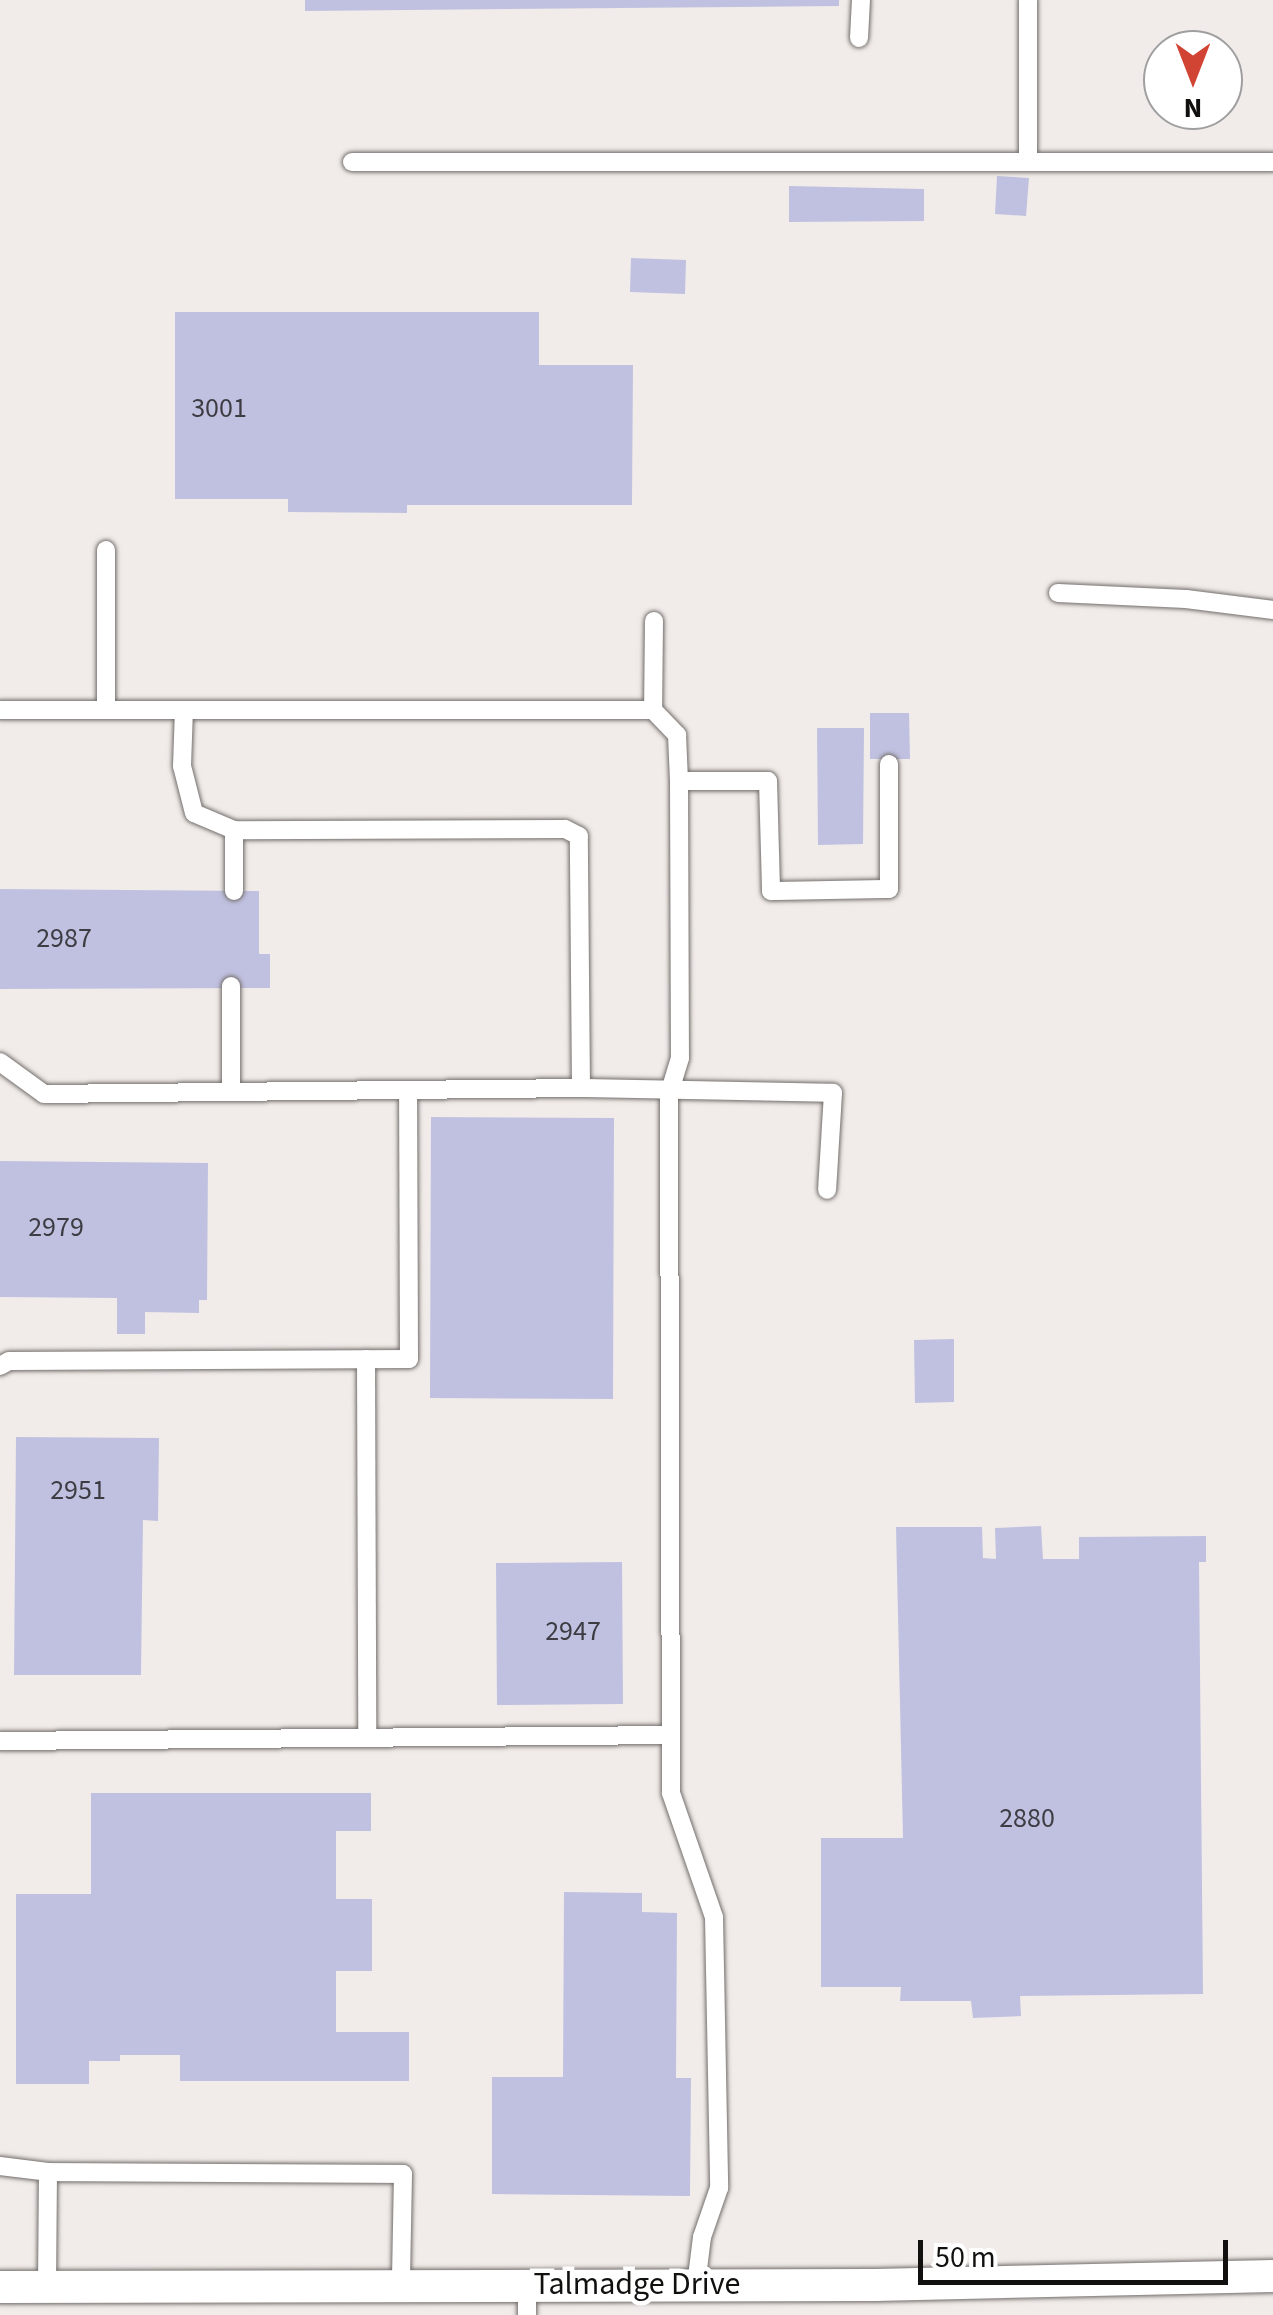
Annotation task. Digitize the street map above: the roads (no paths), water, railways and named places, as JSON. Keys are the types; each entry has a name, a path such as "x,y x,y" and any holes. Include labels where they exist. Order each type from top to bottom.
{"street":[{"name":"Talmadge Drive","path":"0,2287 401,2283 527,2300 696,2285 1273,2276"}],"lane":[{"path":"860,38 861,0"},
{"path":"1028,0 1028,160"},
{"path":"352,162 1273,162"},
{"path":"106,550 106,710"},
{"path":"1058,593 1186,599 1273,610"},
{"path":"653,710 654,622"},
{"path":"0,710 653,710 678,735 680,1058 669,1093 671,1793 714,1917 719,2188 702,2237 696,2285"},
{"path":"184,710 182,766 194,813 234,830 565,828 579,836 581,1088"},
{"path":"679,781 768,781 772,891 889,888 889,764"},
{"path":"234,830 234,891"},
{"path":"231,986 231,1092"},
{"path":"0,1062 44,1094 581,1088 669,1093 833,1093 827,1190"},
{"path":"0,1366 10,1361 409,1358 408,1091"},
{"path":"366,1358 367,1738"},
{"path":"0,1740 670,1736"},
{"path":"0,2166 48,2172 403,2174 401,2283"},
{"path":"48,2172 48,2287"}]}
